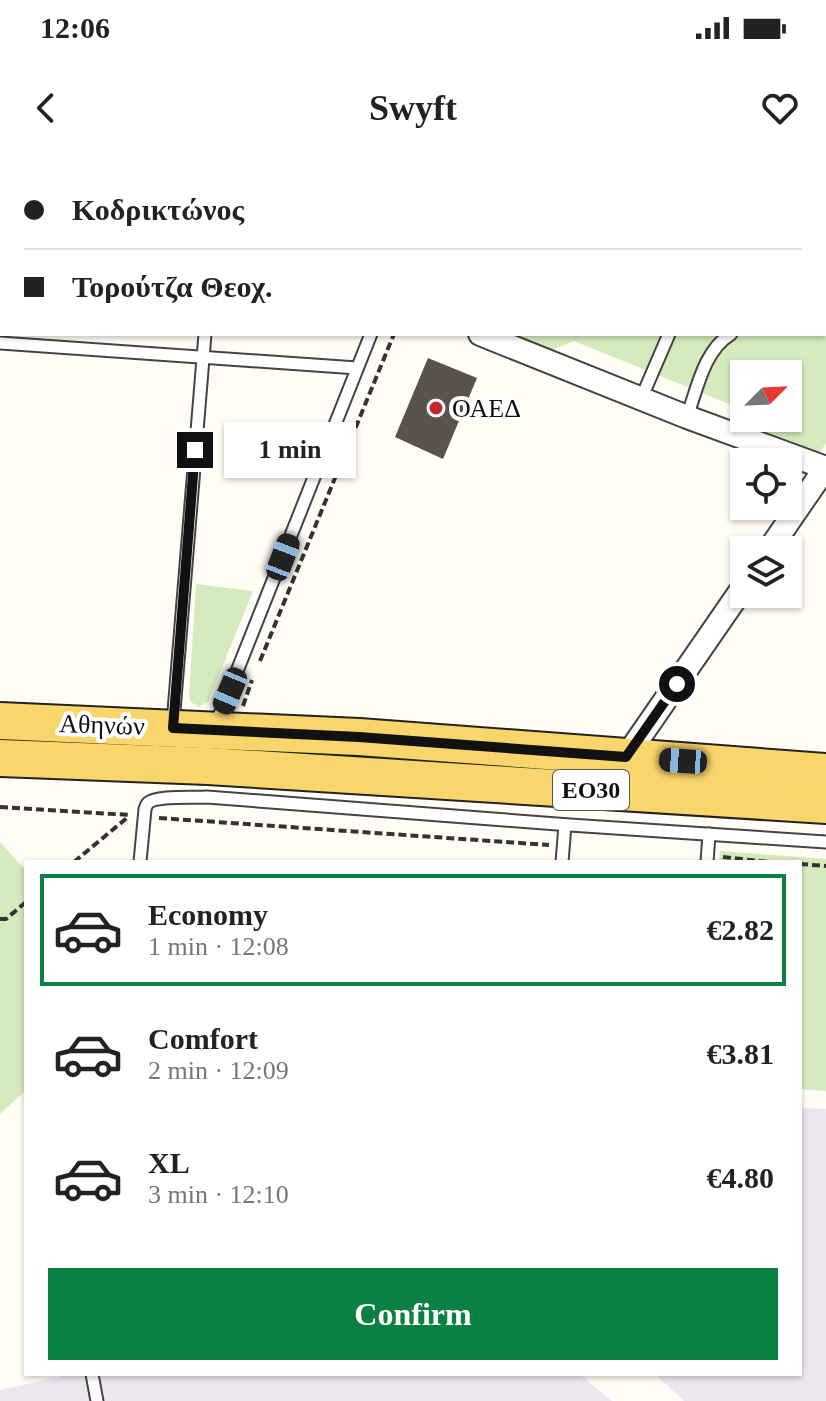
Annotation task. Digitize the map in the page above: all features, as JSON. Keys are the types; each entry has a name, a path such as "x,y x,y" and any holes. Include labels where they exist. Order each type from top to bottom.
{"main road":[{"name":"Αθηνών","path":"0,721 213,754 826,805"},
{"name":"Αθηνών","path":"213,754 359,737 826,772"},
{"name":"Αθηνών","path":"0,758 172,746"}],"street":[{"path":"485,336 687,417 826,468 779,536"},
{"path":"626,757 730,606"}],"lane":[{"path":"172,746 205,336"},
{"path":"140,860 146,806 213,754 370,336"},
{"path":"641,399 668,336"},
{"path":"687,417 714,349 728,336"},
{"path":"0,343 357,368"},
{"path":"213,754 234,798 826,842"},
{"path":"562,860 565,825"},
{"path":"708,857 709,834"},
{"path":"92,1376 97,1401"}],"path":[{"path":"259,662 393,336"},
{"path":"213,754 254,676"},
{"path":"0,807 130,815 76,860"},
{"path":"144,816 546,846 564,841"},
{"path":"708,857 738,860"},
{"path":"802,864 826,866"},
{"path":"0,919 6,919 24,904"}],"shaded area":[{"path":"802,1108 826,1109 826,1401 684,1401 657,1376 802,1376"},
{"path":"63,1376 581,1376 612,1401 0,1401 0,1390"}],"green space":[{"path":"513,336 826,336 826,443 814,461 802,456 802,448 783,448 760,438 757,432 802,432 802,360 730,360 730,404 574,341 550,351"},
{"path":"196,584 253,591 208,702 198,707 191,702 189,695"},
{"path":"0,842 24,869 24,1092 0,1114"},
{"path":"720,851 826,859 826,1091 802,1089 802,860 719,860"}],"building":[{"name":"ΟΑΕΔ","path":"428,358 477,378 443,459 395,437"}],"place":[{"name":"ΟΑΕΔ","path":"436,408"}],"route":[{"path":"195,450 173,728 359,737 626,757 677,684"}]}
